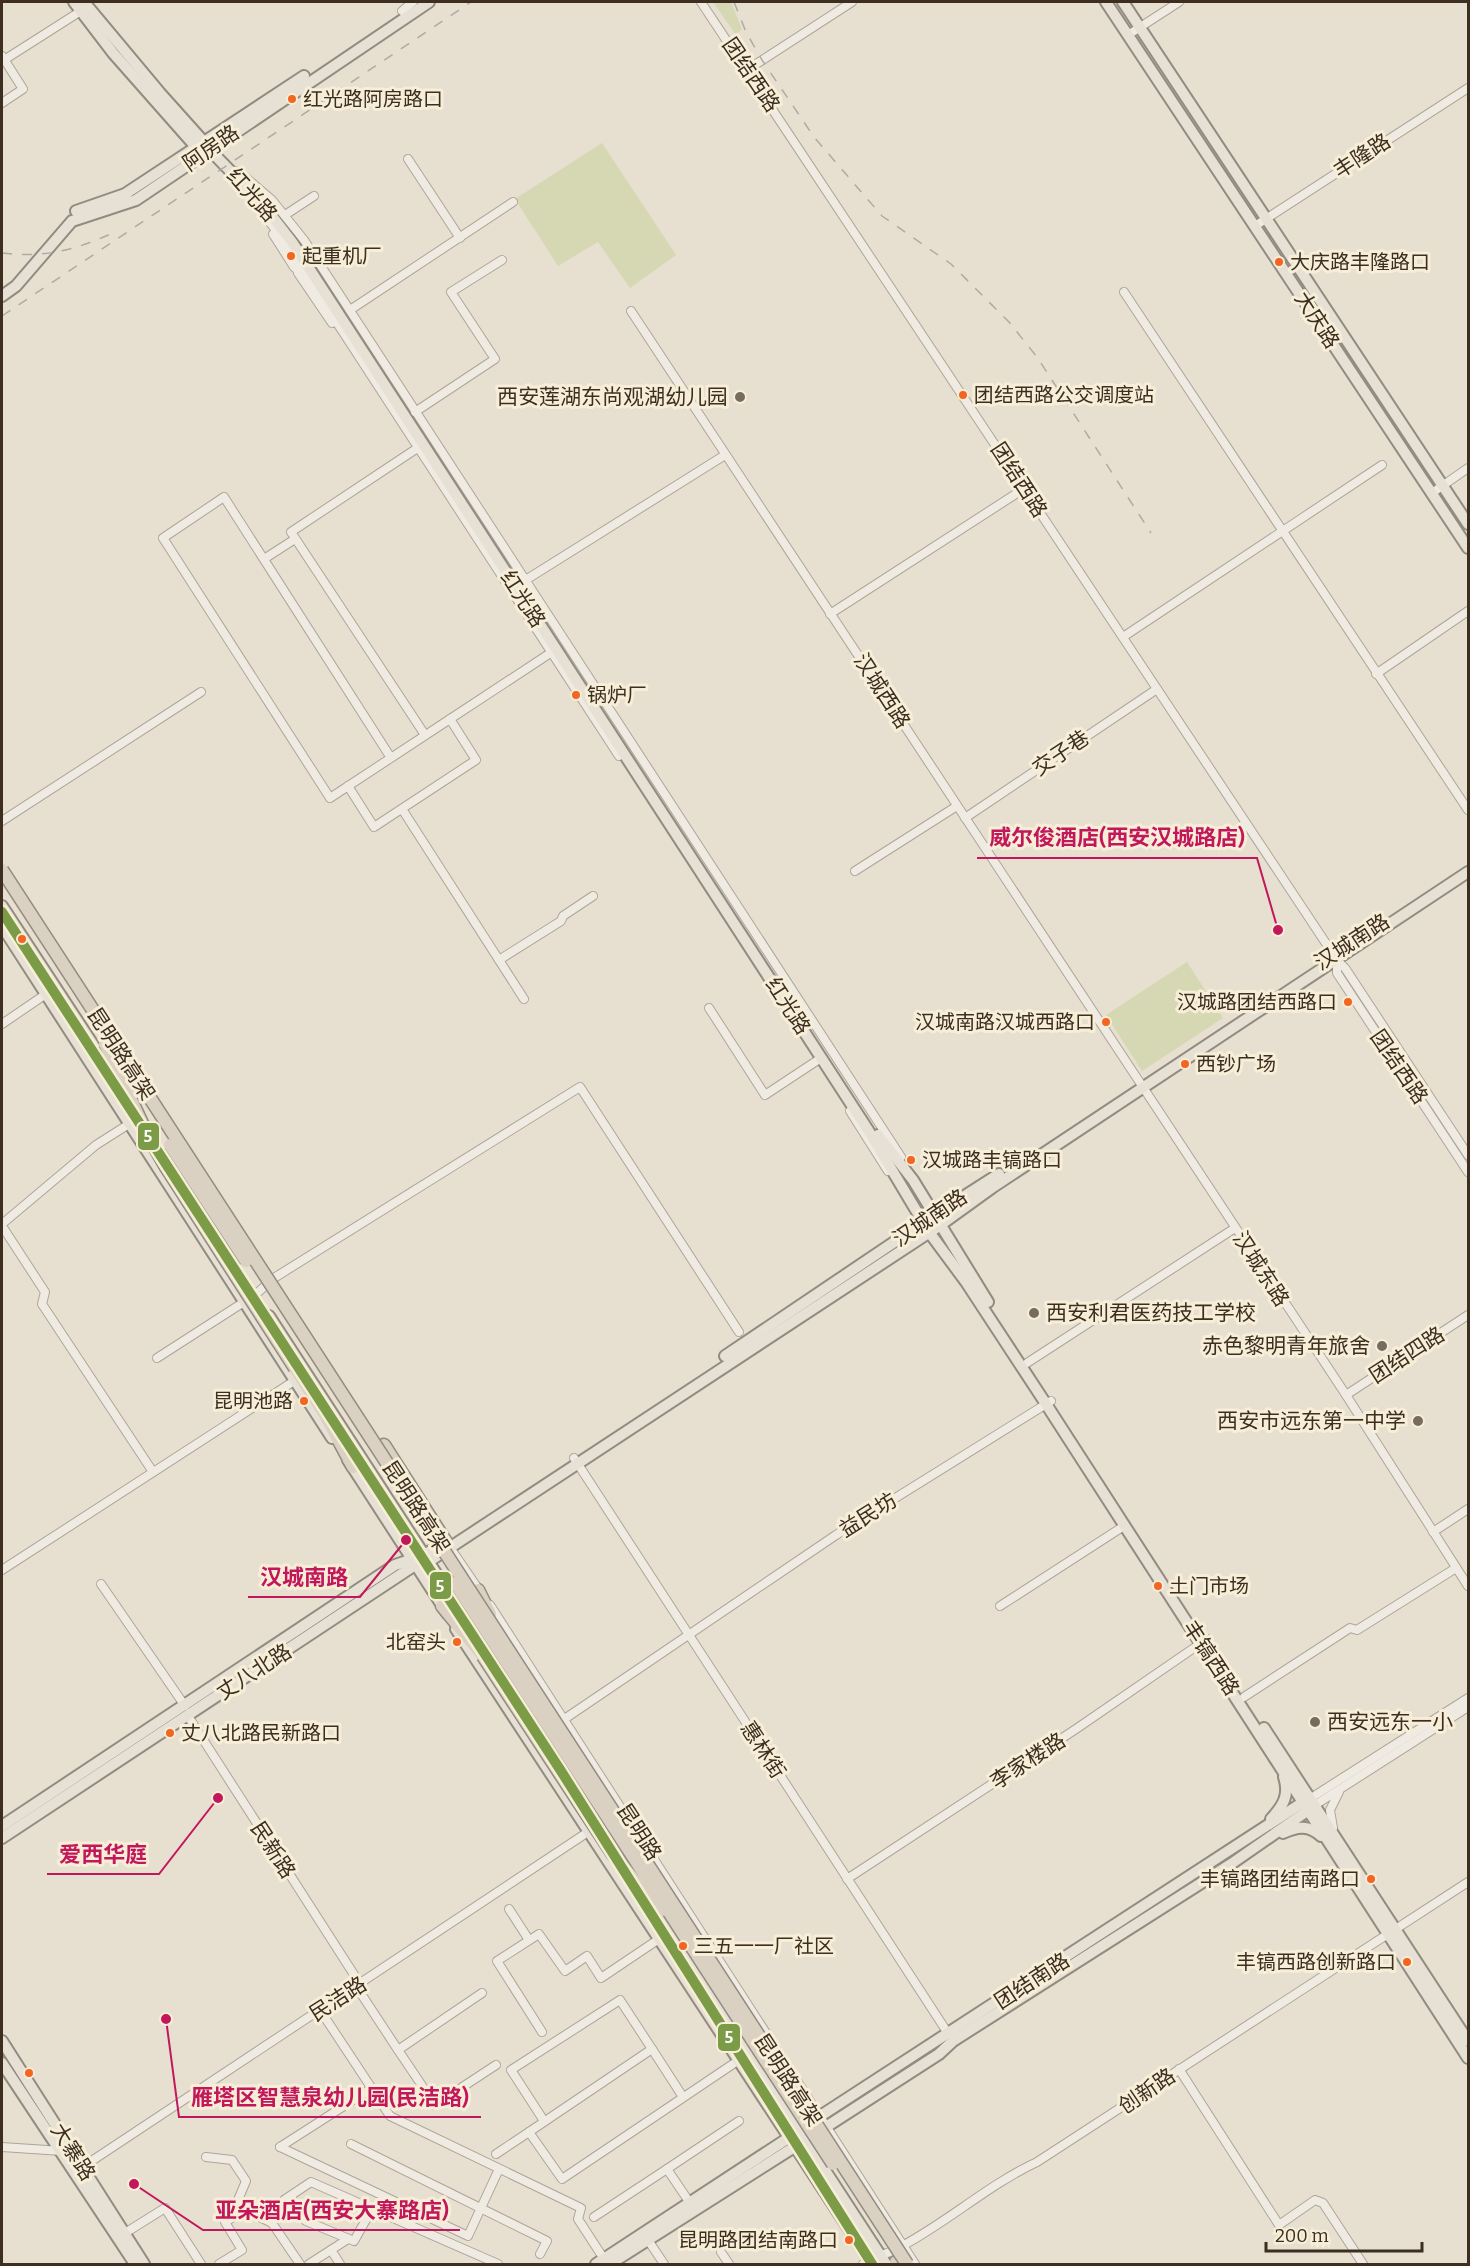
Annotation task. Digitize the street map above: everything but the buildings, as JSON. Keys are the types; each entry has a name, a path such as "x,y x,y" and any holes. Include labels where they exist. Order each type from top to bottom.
{"highway":[{"name":"昆明路高架","path":"2,870 682,1916 897,2264"},
{"name":"昆明路高架","path":"2,885 897,2264"},
{"path":"105,1044 146,1132 166,1167 294,1374 324,1413 353,1467"},
{"path":"185,1151 217,1189 448,1544"},
{"path":"478,1590 491,1615 662,1874 682,1916"},
{"path":"442,1606 483,1656 612,1853 686,1940"}],"main road":[{"name":"阿房路","path":"404,14 415,2"},
{"name":"阿房路","path":"2,290 12,282 59,223 71,214 125,194 205,146 404,14 429,2"},
{"name":"大庆路","path":"1106,2 1468,548"},
{"name":"大庆路","path":"1123,2 1468,524"},
{"name":"红光路","path":"81,5 205,146 236,173 280,226 347,317 868,1121 913,1180 935,1214 934,1229"},
{"name":"阿房路","path":"2,296 16,286 64,227 72,221 135,201 205,146"},
{"name":"红光路","path":"347,317 421,446 819,1059 883,1153 924,1222 934,1229"},
{"name":"汉城南路","path":"1335,958 1468,865"},
{"name":"汉城南路","path":"576,1460 935,1214 1141,1085 1468,872"},
{"name":"昆明路","path":"2,906 600,1825 871,2261 897,2264"},
{"path":"2,926 244,1302 294,1374"},
{"name":"汉城南路","path":"426,1558 934,1229 1141,1085"},
{"name":"丰镐西路","path":"934,1229 1027,1364 1124,1526 1244,1697 1309,1804 1392,1931 1468,2058"},
{"name":"丰镐西路","path":"934,1229 966,1282 1049,1403 1204,1641 1278,1763 1309,1804"},
{"name":"昆明路","path":"353,1467 587,1833 739,2060 797,2139"},
{"name":"丈八北路","path":"2,1838 186,1711 413,1561 426,1558"},
{"name":"丈八北路","path":"2,1826 186,1711"},
{"path":"1256,1840 1285,1802 1286,1782 1278,1763"},
{"name":"团结南路","path":"603,2263 648,2240 797,2139 820,2116 951,2038 1309,1804"},
{"path":"1256,1840 1302,1827 1336,1844"},
{"name":"丰镐西路","path":"1392,1931 1468,2041"},
{"name":"团结南路","path":"603,2263 690,2203 797,2139 826,2127 939,2054 951,2038"},
{"name":"大寨路","path":"2,2040 135,2265"},
{"name":"大寨路","path":"2,2063 62,2151 79,2170 124,2233 144,2265"}],"street":[{"path":"404,14 437,2"},
{"name":"团结西路","path":"701,2 1468,1155"},
{"path":"747,70 852,2"},
{"path":"1128,35 1179,2"},
{"path":"2,103 23,89 3,58 81,5"},
{"name":"丰隆路","path":"1255,226 1468,88"},
{"path":"408,159 460,238"},
{"path":"236,173 330,321 352,345"},
{"path":"236,173 272,200 327,276 347,317 415,412 913,1180"},
{"path":"285,215 314,196"},
{"path":"347,317 513,202"},
{"path":"256,204 421,446 291,532 425,735"},
{"path":"415,412 495,359 452,292 502,260"},
{"path":"294,267 347,317"},
{"path":"1124,292 1468,810"},
{"name":"汉城西路","path":"631,311 1132,1072"},
{"path":"524,581 725,455"},
{"path":"1123,636 1382,465"},
{"path":"1431,493 1468,468"},
{"path":"830,614 1024,488"},
{"path":"391,758 224,497 163,538 330,798 391,758 425,735 554,651"},
{"path":"264,559 295,539"},
{"path":"1376,674 1468,611"},
{"name":"交子巷","path":"965,818 1157,689"},
{"path":"2,821 201,692"},
{"path":"348,786 374,827 476,760 450,719"},
{"path":"855,871 957,806"},
{"path":"402,808 524,999"},
{"path":"500,960 561,921 563,916 593,896"},
{"name":"团结西路","path":"1335,958 1337,973 1468,1172"},
{"path":"2,1024 46,994"},
{"path":"709,1008 765,1095 819,1059"},
{"name":"汉城东路","path":"1132,1072 1346,1395 1468,1586"},
{"path":"255,1295 274,1278 580,1087 738,1332"},
{"path":"129,1124 96,1145 2,1225 45,1292 42,1304 153,1472"},
{"path":"1027,1364 1235,1228"},
{"path":"157,1358 244,1302"},
{"name":"团结四路","path":"1346,1395 1468,1315"},
{"path":"2,1570 153,1472 294,1374"},
{"name":"益民坊","path":"542,1735 836,1535 1049,1403"},
{"name":"惠林街","path":"576,1460 951,2038"},
{"path":"1433,1532 1468,1509"},
{"path":"1000,1606 1124,1526"},
{"name":"昆明路","path":"448,1544 565,1719 915,2265"},
{"path":"1244,1697 1350,1628 1357,1630 1456,1568"},
{"name":"民新路","path":"101,1584 186,1711 398,2050 435,2105 496,2065"},
{"name":"李家楼路","path":"847,1879 1076,1729 1204,1641"},
{"name":"团结南路","path":"1309,1804 1468,1698"},
{"name":"团结南路","path":"1309,1804 1344,1788 1468,1707"},
{"path":"1336,1844 1330,1810 1333,1799 1344,1788"},
{"name":"民洁路","path":"79,2170 600,1825"},
{"name":"创新路","path":"871,2261 903,2246 1468,1882"},
{"path":"508,1908 529,1940"},
{"path":"542,2032 497,1961 539,1934 565,1971 587,1956 602,1978 659,1939"},
{"path":"398,2050 482,1993"},
{"path":"544,2121 511,2070 620,2000 683,2097"},
{"path":"320,2010 390,2116 581,2208 578,2219 603,2263"},
{"path":"496,2154 652,2049"},
{"path":"529,2132 562,2179 739,2060"},
{"path":"1179,2069 1279,2224 1315,2200 1323,2203 1363,2265"},
{"path":"372,2088 280,2147 468,2236 499,2169"},
{"path":"594,2217 739,2121"},
{"path":"351,2144 547,2241 540,2254"},
{"path":"2,2147 62,2151"},
{"path":"206,2157 232,2160 246,2181 238,2200 245,2210 272,2223 300,2265"},
{"path":"667,2169 690,2203"},
{"path":"272,2223 284,2200 311,2182 498,2265"},
{"path":"124,2233 165,2208 201,2265"},
{"path":"306,2222 354,2241 372,2209"},
{"path":"219,2265 242,2250 225,2222 245,2210"},
{"path":"309,2265 348,2239"},
{"path":"648,2240 664,2265"},
{"path":"331,2250 340,2265"},
{"path":"721,2252 729,2265"}],"green space":[{"path":"713,2 731,2 742,29 736,35"},
{"path":"602,143 676,255 630,288 598,242 558,266 515,199"},
{"name":"西钞广场","path":"1187,962 1223,1018 1142,1071 1106,1015"}],"railway":[{"path":"2,316 471,2"},
{"path":"734,2 746,32 762,60 814,137 882,216 951,264 1009,322 1037,357 1151,533"},
{"path":"2,253 33,254 61,251 117,231"}],"transit line":[{"name":"5","path":"2,912 561,1771 872,2264"}],"place":[{"name":"红光路阿房路口","path":"292,99"},
{"name":"起重机厂","path":"291,256"},
{"name":"大庆路丰隆路口","path":"1279,262"},
{"name":"团结西路公交调度站","path":"963,395"},
{"name":"西安莲湖东尚观湖幼儿园","path":"740,397"},
{"name":"锅炉厂","path":"576,695"},
{"name":"威尔俊酒店(西安汉城路店)","path":"1278,930"},
{"name":"汉城路团结西路口","path":"1348,1002"},
{"name":"汉城南路汉城西路口","path":"1106,1022"},
{"name":"西钞广场","path":"1185,1064"},
{"name":"汉城路丰镐路口","path":"911,1160"},
{"name":"西安利君医药技工学校","path":"1034,1313"},
{"name":"赤色黎明青年旅舍","path":"1382,1346"},
{"name":"昆明池路","path":"304,1401"},
{"name":"西安市远东第一中学","path":"1418,1421"},
{"name":"汉城南路","path":"406,1540"},
{"name":"土门市场","path":"1158,1586"},
{"name":"北窑头","path":"457,1642"},
{"name":"西安远东一小","path":"1315,1722"},
{"name":"丈八北路民新路口","path":"170,1733"},
{"name":"爱西华庭","path":"218,1798"},
{"name":"丰镐路团结南路口","path":"1371,1879"},
{"name":"三五一一厂社区","path":"683,1946"},
{"name":"丰镐西路创新路口","path":"1407,1962"},
{"name":"雁塔区智慧泉幼儿园(民洁路)","path":"166,2019"},
{"name":"亚朵酒店(西安大寨路店)","path":"134,2184"},
{"name":"昆明路团结南路口","path":"849,2240"}]}
